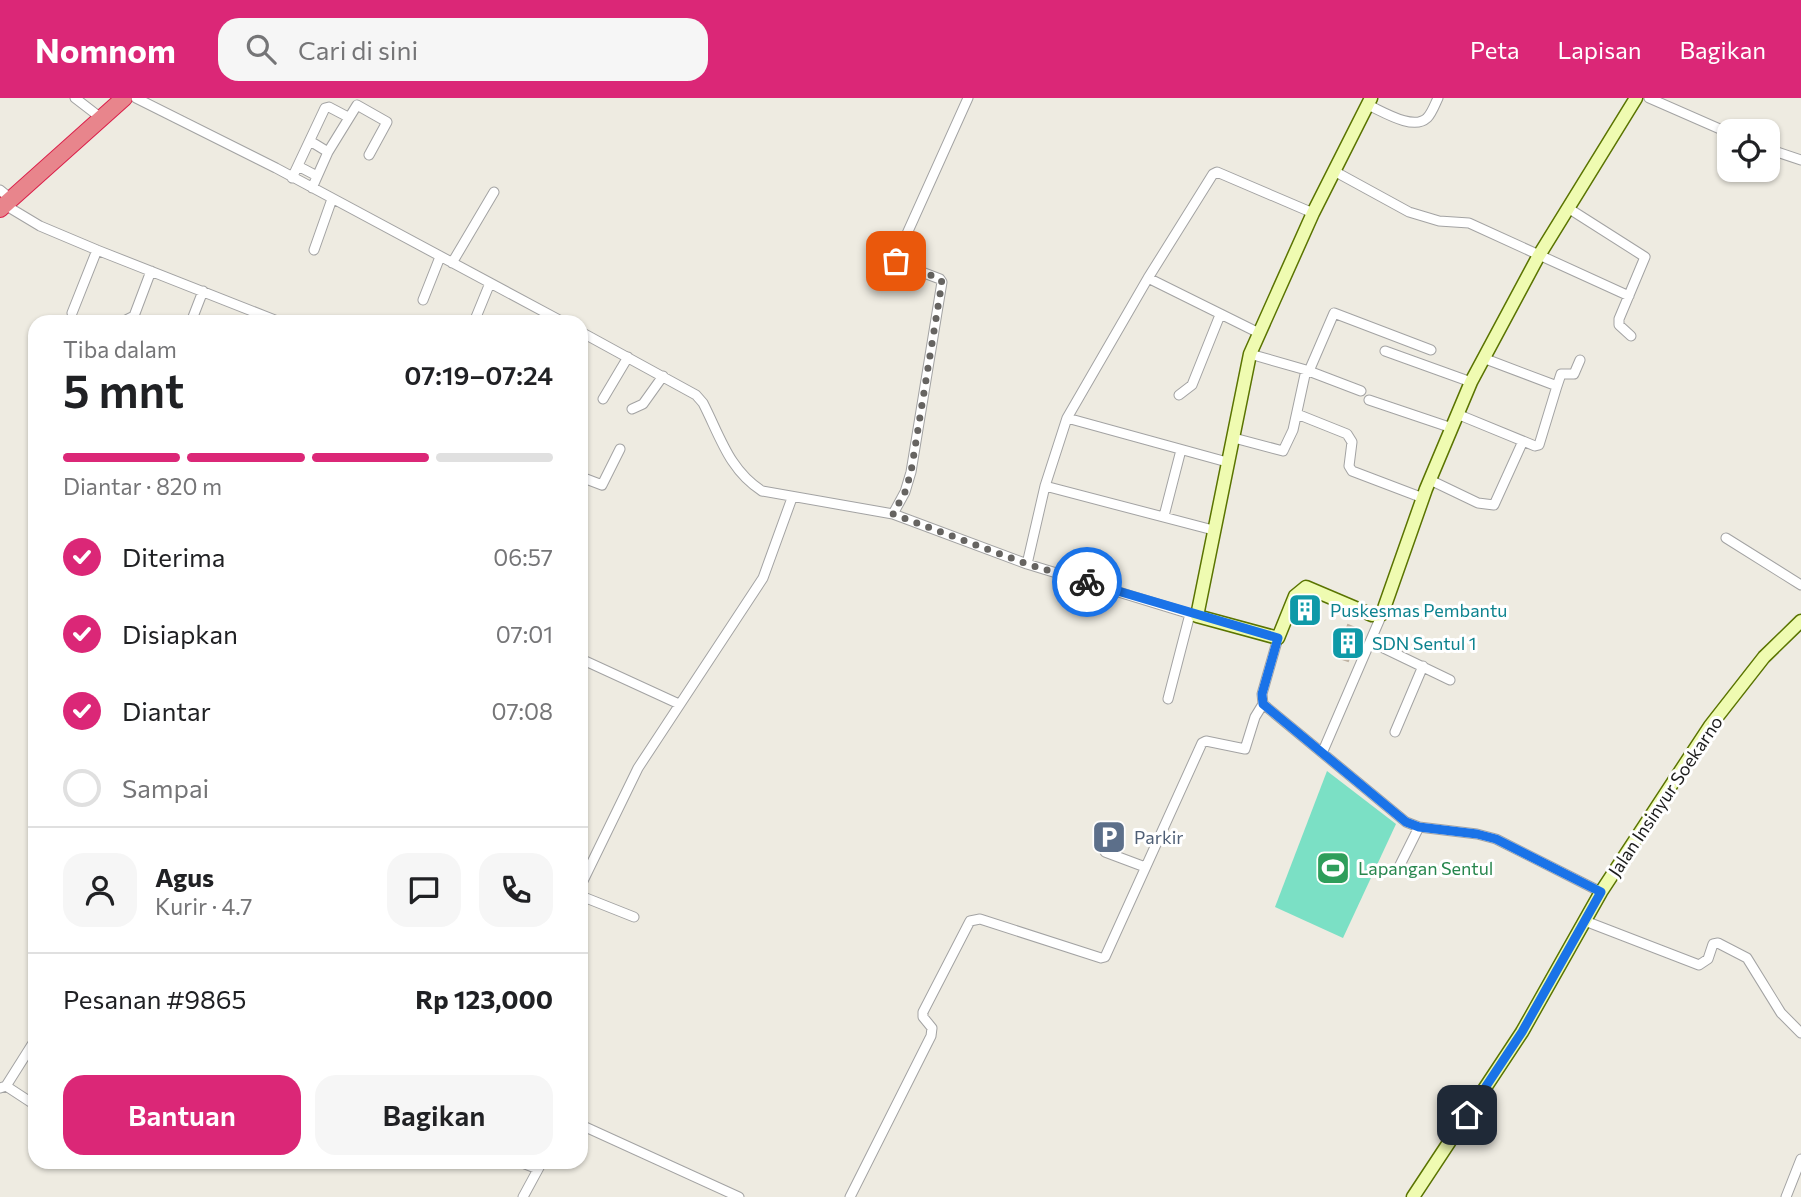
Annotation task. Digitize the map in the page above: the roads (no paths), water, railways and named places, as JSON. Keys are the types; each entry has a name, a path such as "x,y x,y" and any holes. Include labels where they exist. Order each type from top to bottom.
{"highway":[{"path":"4,201 124,98"}],"street":[{"path":"75,98 101,118"},
{"path":"136,98 273,167 550,315"},
{"path":"893,514 905,492 911,472 942,282 898,263 895,258 968,98"},
{"path":"1168,699 1193,615 1234,438 1250,354 1259,333 1313,213 1369,101 1403,120 1421,121 1429,116 1438,98"},
{"path":"1323,751 1371,642 1423,498 1471,382 1538,257 1636,98"},
{"path":"1649,98 1717,128"},
{"path":"312,188 328,152 355,106 359,105 386,121 387,125 369,155"},
{"path":"292,178 326,107 348,117"},
{"path":"310,141 328,152"},
{"path":"1780,153 1801,160"},
{"path":"298,166 317,176"},
{"path":"1334,171 1409,212 1439,221 1469,223 1538,257 1629,296"},
{"path":"1027,564 1045,486 1067,418 1148,278 1215,172 1242,180 1313,213"},
{"path":"453,263 494,192"},
{"path":"314,250 332,199"},
{"path":"4,201 40,226 263,315"},
{"path":"1568,208 1646,257 1619,322 1621,328 1631,336"},
{"path":"72,313 97,250"},
{"path":"423,300 440,257"},
{"path":"134,315 151,271"},
{"path":"1148,278 1259,333"},
{"path":"477,315 490,283"},
{"path":"194,315 203,291"},
{"path":"1234,438 1283,451 1297,414 1307,371 1334,313 1431,350"},
{"path":"1179,395 1192,384 1220,315"},
{"path":"588,336 699,397 728,457 748,482 762,491 893,514 1027,564 1278,638"},
{"path":"1385,351 1471,382"},
{"path":"1250,354 1361,391"},
{"path":"603,399 628,357"},
{"path":"1483,358 1556,386"},
{"path":"1457,414 1539,445 1561,374 1574,373 1580,360"},
{"path":"632,409 643,404 663,376"},
{"path":"1368,400 1452,428"},
{"path":"1297,414 1347,434 1352,442 1349,467 1352,471 1423,498"},
{"path":"1067,418 1227,462"},
{"path":"1430,480 1478,503 1494,505 1523,441"},
{"path":"588,480 602,485 620,449"},
{"path":"1164,516 1181,450"},
{"path":"1045,486 1213,530"},
{"path":"588,870 624,793 678,704 763,578 792,498"},
{"path":"1726,538 1801,585"},
{"path":"850,1197 931,1036 931,1025 923,1017 923,1012 970,921 980,919 1103,958 1202,743 1206,741 1245,749 1255,717 1263,704 1262,694 1278,638 1295,596 1306,587 1373,615 1382,614"},
{"name":"Jalan Insinyur Soekarno","path":"1413,1197 1522,1032 1601,892 1710,726 1764,657 1801,621"},
{"path":"1371,642 1450,680"},
{"path":"588,662 678,704"},
{"path":"1395,732 1423,666"},
{"path":"1263,704 1323,751 1395,815 1419,827 1496,839 1601,892"},
{"path":"1397,870 1419,827"},
{"path":"1105,852 1145,867"},
{"path":"588,899 634,917"},
{"path":"1585,921 1699,965 1708,959 1713,944 1723,945 1753,964 1781,1013 1801,1033"},
{"path":"28,1050 3,1087 28,1101"},
{"path":"588,1128 739,1197"},
{"path":"1786,1197 1801,1159"},
{"path":"523,1197 538,1169"}],"place":[{"name":"Puskesmas Pembantu","path":"1305,610"},
{"name":"SDN Sentul 1","path":"1348,643"},
{"name":"Parkir","path":"1109,837"},
{"name":"Lapangan Sentul","path":"1333,868"}]}
